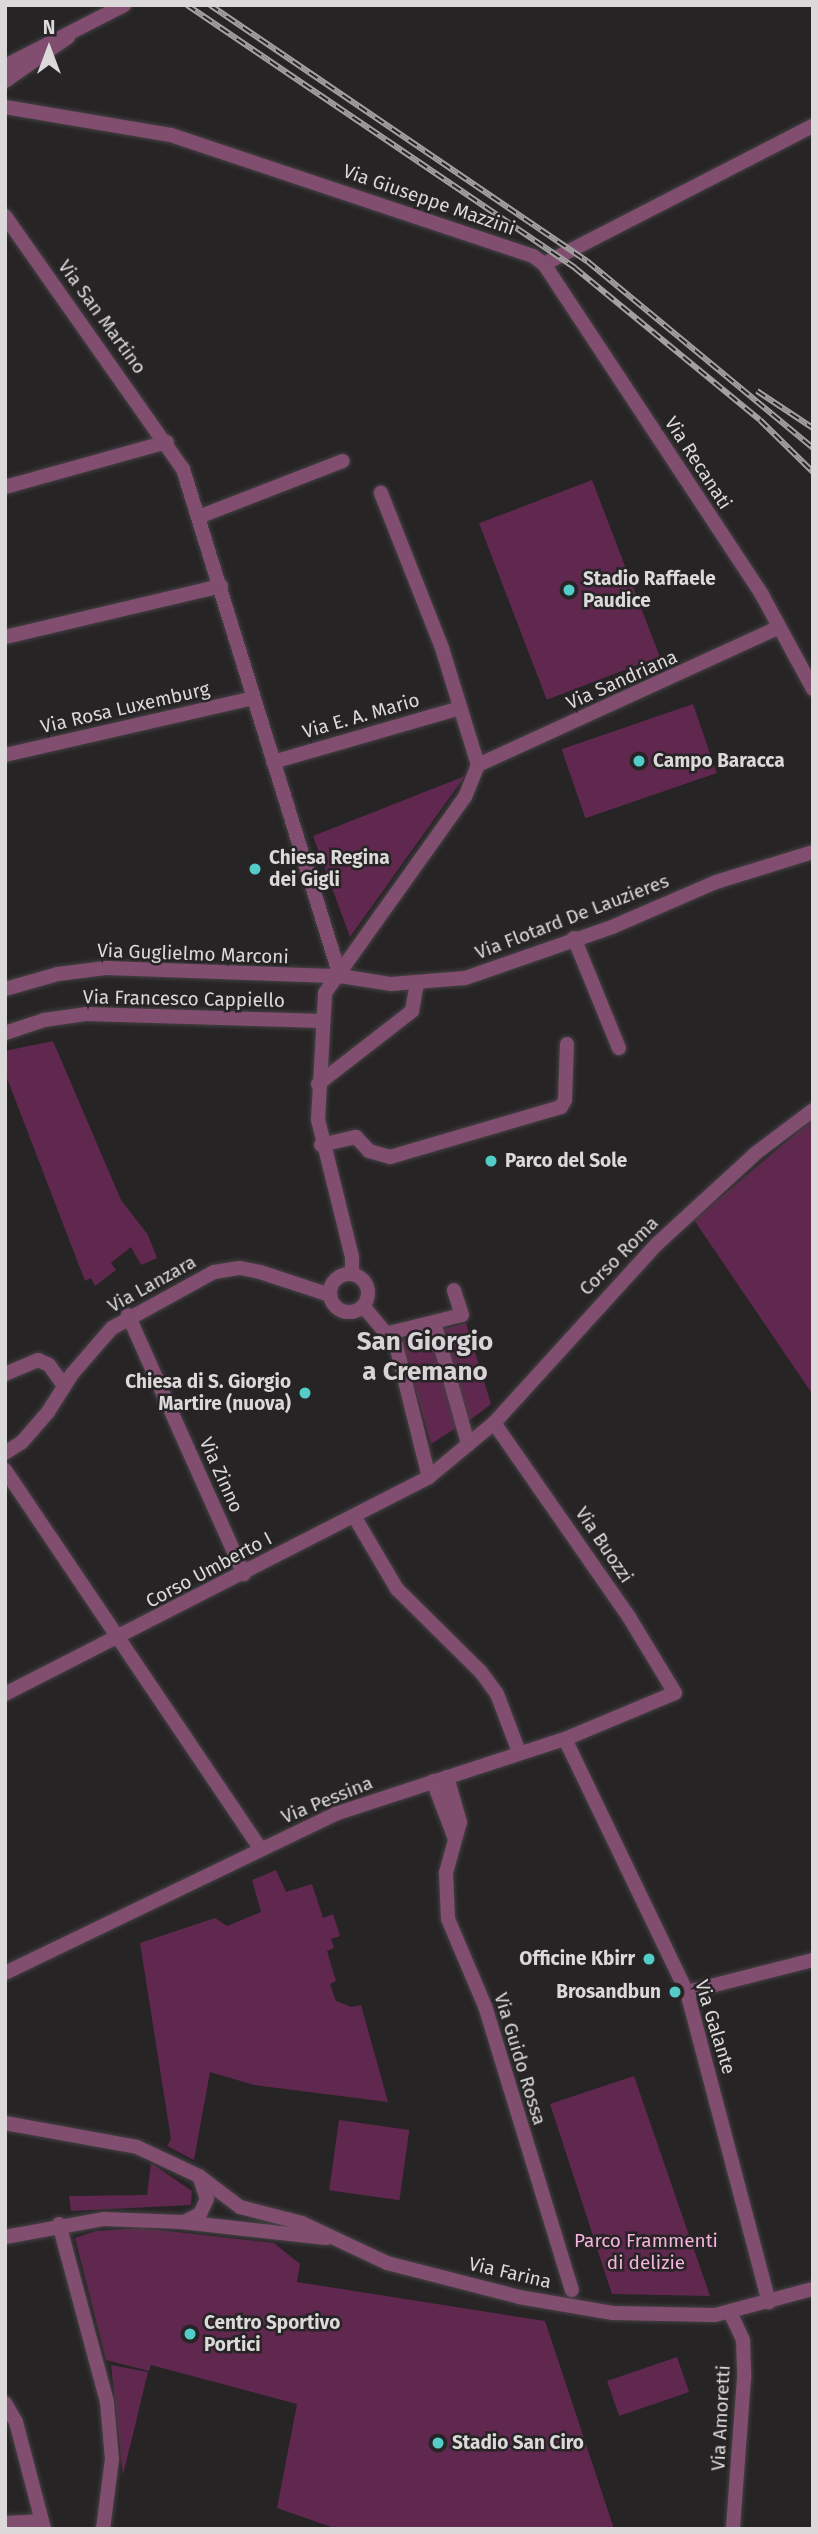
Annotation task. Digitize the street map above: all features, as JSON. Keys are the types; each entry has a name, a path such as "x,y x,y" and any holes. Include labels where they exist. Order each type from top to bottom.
{"street":[{"path":"5,66 124,5"},
{"path":"5,81 51,53 74,32"},
{"name":"Via Giuseppe Mazzini","path":"5,107 171,135 533,256 544,264"},
{"path":"544,264 813,126"},
{"name":"Via San Martino","path":"5,216 167,442 201,516 253,698 340,976"},
{"name":"Via Recanati","path":"544,264 779,627 812,686"},
{"path":"5,487 167,442"},
{"path":"201,516 343,461"},
{"path":"363,1306 368,1291 352,1274 352,1257 321,1145 318,1084 328,985 340,976 466,797 478,765 418,583 381,493"},
{"path":"5,636 221,586"},
{"name":"Via Sandriana","path":"478,765 779,627"},
{"name":"Via Rosa Luxemburg","path":"5,755 253,698"},
{"name":"Via E. A. Mario","path":"273,762 460,708"},
{"name":"Via Flotard De Lauzieres","path":"340,976 391,985 466,978 574,939 716,882 813,852"},
{"path":"574,939 619,1048"},
{"name":"Via Guglielmo Marconi","path":"5,989 58,974 106,968 340,976"},
{"path":"318,1084 412,1011 417,983"},
{"name":"Via Francesco Cappiello","path":"5,1033 44,1020 86,1014 323,1021"},
{"path":"321,1145 356,1137 369,1151 390,1157 561,1107 565,1100 567,1044"},
{"name":"Corso Roma","path":"429,1478 494,1423 657,1244 756,1153 813,1110"},
{"name":"Via Lanzara","path":"5,1453 22,1442 102,1336 128,1315 214,1272 240,1268 330,1295"},
{"path":"352,1274 338,1277 330,1295 343,1311 363,1306"},
{"path":"389,1333 462,1315 454,1290"},
{"path":"363,1306 389,1333 396,1345 429,1478"},
{"name":"Via Zinno","path":"128,1315 244,1574"},
{"path":"434,1322 468,1444"},
{"path":"5,1374 38,1360 49,1365 64,1386"},
{"name":"Via Buozzi","path":"494,1423 629,1617 675,1693"},
{"path":"5,1469 260,1848"},
{"name":"Corso Umberto I","path":"5,1694 119,1639 429,1478"},
{"path":"354,1516 397,1589 481,1672 497,1695 519,1752"},
{"name":"Via Pessina","path":"5,1973 335,1814 565,1739 675,1693"},
{"name":"Via Galante","path":"565,1739 687,1992 769,2302"},
{"name":"Via Guido Rossa","path":"440,1779 455,1839 446,1873 448,1919 485,2006 572,2290"},
{"path":"687,1992 813,1960"},
{"name":"Via Farina","path":"5,2123 137,2147 199,2176 240,2207 302,2222 387,2263 519,2297 613,2313 730,2312 813,2289"},
{"path":"181,2222 193,2219 205,2207 207,2191 199,2176"},
{"name":"Via Farina","path":"5,2237 58,2224 104,2219 181,2222 333,2239"},
{"path":"58,2224 107,2402 112,2459 103,2529"},
{"name":"Via Amoretti","path":"730,2312 743,2340 744,2378 733,2529"},
{"path":"5,2403 16,2422 42,2525 5,2523"}],"green space":[{"name":"Stadio Raffaele Paudice","path":"592,480 660,656 547,700 479,523"},
{"name":"Campo Baracca","path":"693,704 717,773 585,818 562,749"},
{"path":"465,776 350,937 313,836"},
{"path":"53,1041 121,1200 148,1235 157,1258 141,1265 131,1247 111,1263 116,1270 95,1286 91,1278 85,1281 5,1073 5,1051"},
{"path":"813,1119 813,1395 694,1220"},
{"path":"466,1323 491,1404 469,1421 443,1329"},
{"path":"425,1333 431,1334 456,1428 431,1444 401,1340"},
{"path":"276,1870 286,1892 312,1884 323,1918 333,1914 340,1936 331,1939 334,1948 327,1951 336,1981 330,1984 336,2001 351,2007 361,2005 388,2102 254,2085 210,2072 194,2160 167,2146 171,2139 140,1943 215,1918 227,1926 261,1912 252,1880"},
{"name":"Parco Frammenti di delizie","path":"634,2076 710,2296 612,2294 550,2104"},
{"path":"339,2120 409,2130 399,2200 329,2190"},
{"path":"151,2163 192,2191 191,2205 71,2211 69,2196 147,2195"},
{"name":"Stadio San Ciro","path":"141,2228 274,2243 300,2264 297,2282 545,2321 614,2529 337,2529 277,2508 297,2404 151,2365 149,2371 106,2360 75,2238 96,2231"},
{"path":"677,2357 689,2392 619,2416 607,2381"},
{"path":"111,2365 148,2372 123,2475"}],"railway":[{"path":"187,5 575,268 760,420 813,472"},
{"path":"210,5 587,261 813,448"},
{"path":"757,391 813,428"}],"place":[{"name":"Stadio Raffaele Paudice","path":"569,590"},
{"name":"Campo Baracca","path":"639,761"},
{"name":"Chiesa Regina dei Gigli","path":"255,869"},
{"name":"Parco del Sole","path":"491,1161"},
{"name":"Chiesa di S. Giorgio Martire (nuova)","path":"305,1393"},
{"name":"Officine Kbirr","path":"649,1959"},
{"name":"Brosandbun","path":"675,1992"},
{"name":"Centro Sportivo Portici","path":"190,2334"},
{"name":"Stadio San Ciro","path":"438,2443"}],"district":[{"name":"San Giorgio a Cremano","path":"425,1357"}]}
